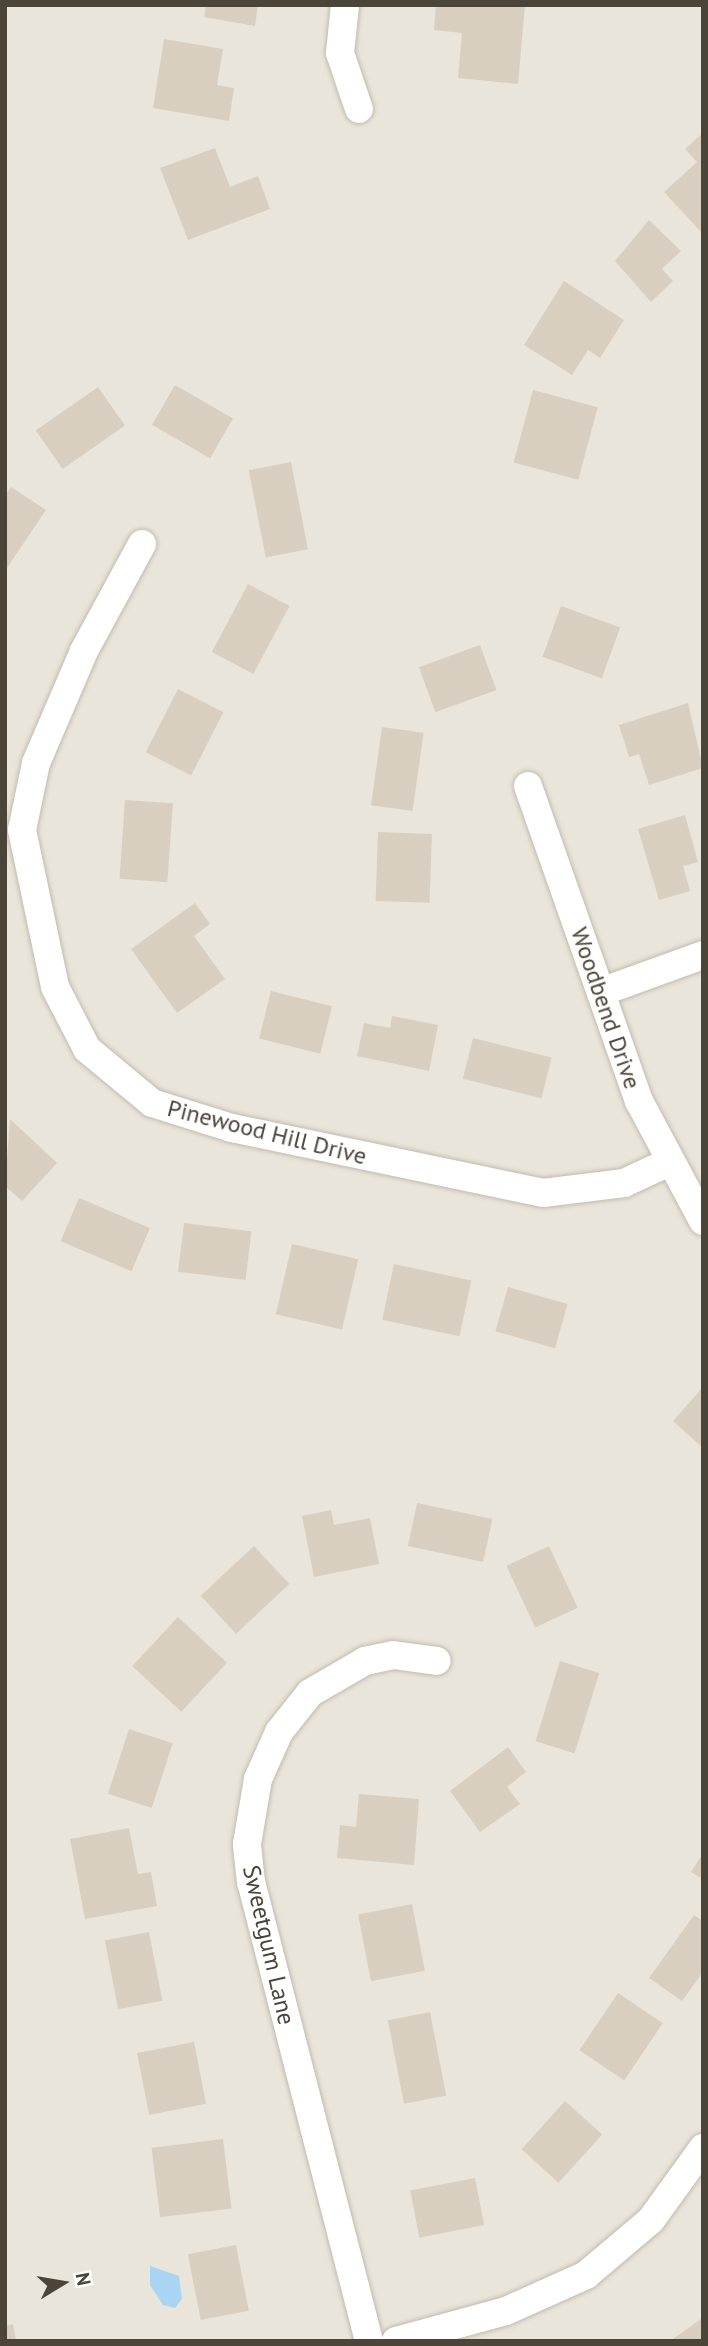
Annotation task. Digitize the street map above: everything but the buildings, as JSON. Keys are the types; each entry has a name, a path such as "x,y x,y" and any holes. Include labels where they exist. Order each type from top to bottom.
{"street":[{"path":"345,5 340,53 359,109"},
{"name":"Pinewood Hill Drive","path":"142,544 84,651 36,763 22,830 55,988 87,1049 152,1103 232,1128 543,1193 624,1183 667,1163"},
{"name":"Woodbend Drive","path":"528,786 601,992 667,1163 703,1221"},
{"path":"601,992 703,955"},
{"name":"Sweetgum Lane","path":"369,2341 251,1883 247,1844 258,1779 279,1732 310,1693 365,1661 393,1655 437,1661"},
{"path":"396,2341 506,2311 586,2275 651,2220 703,2148"}],"shaded area":[{"path":"5,5 703,5 703,2341 5,2341"}],"water":[{"path":"150,2266 179,2276 182,2299 175,2308 163,2305 150,2285"}]}
